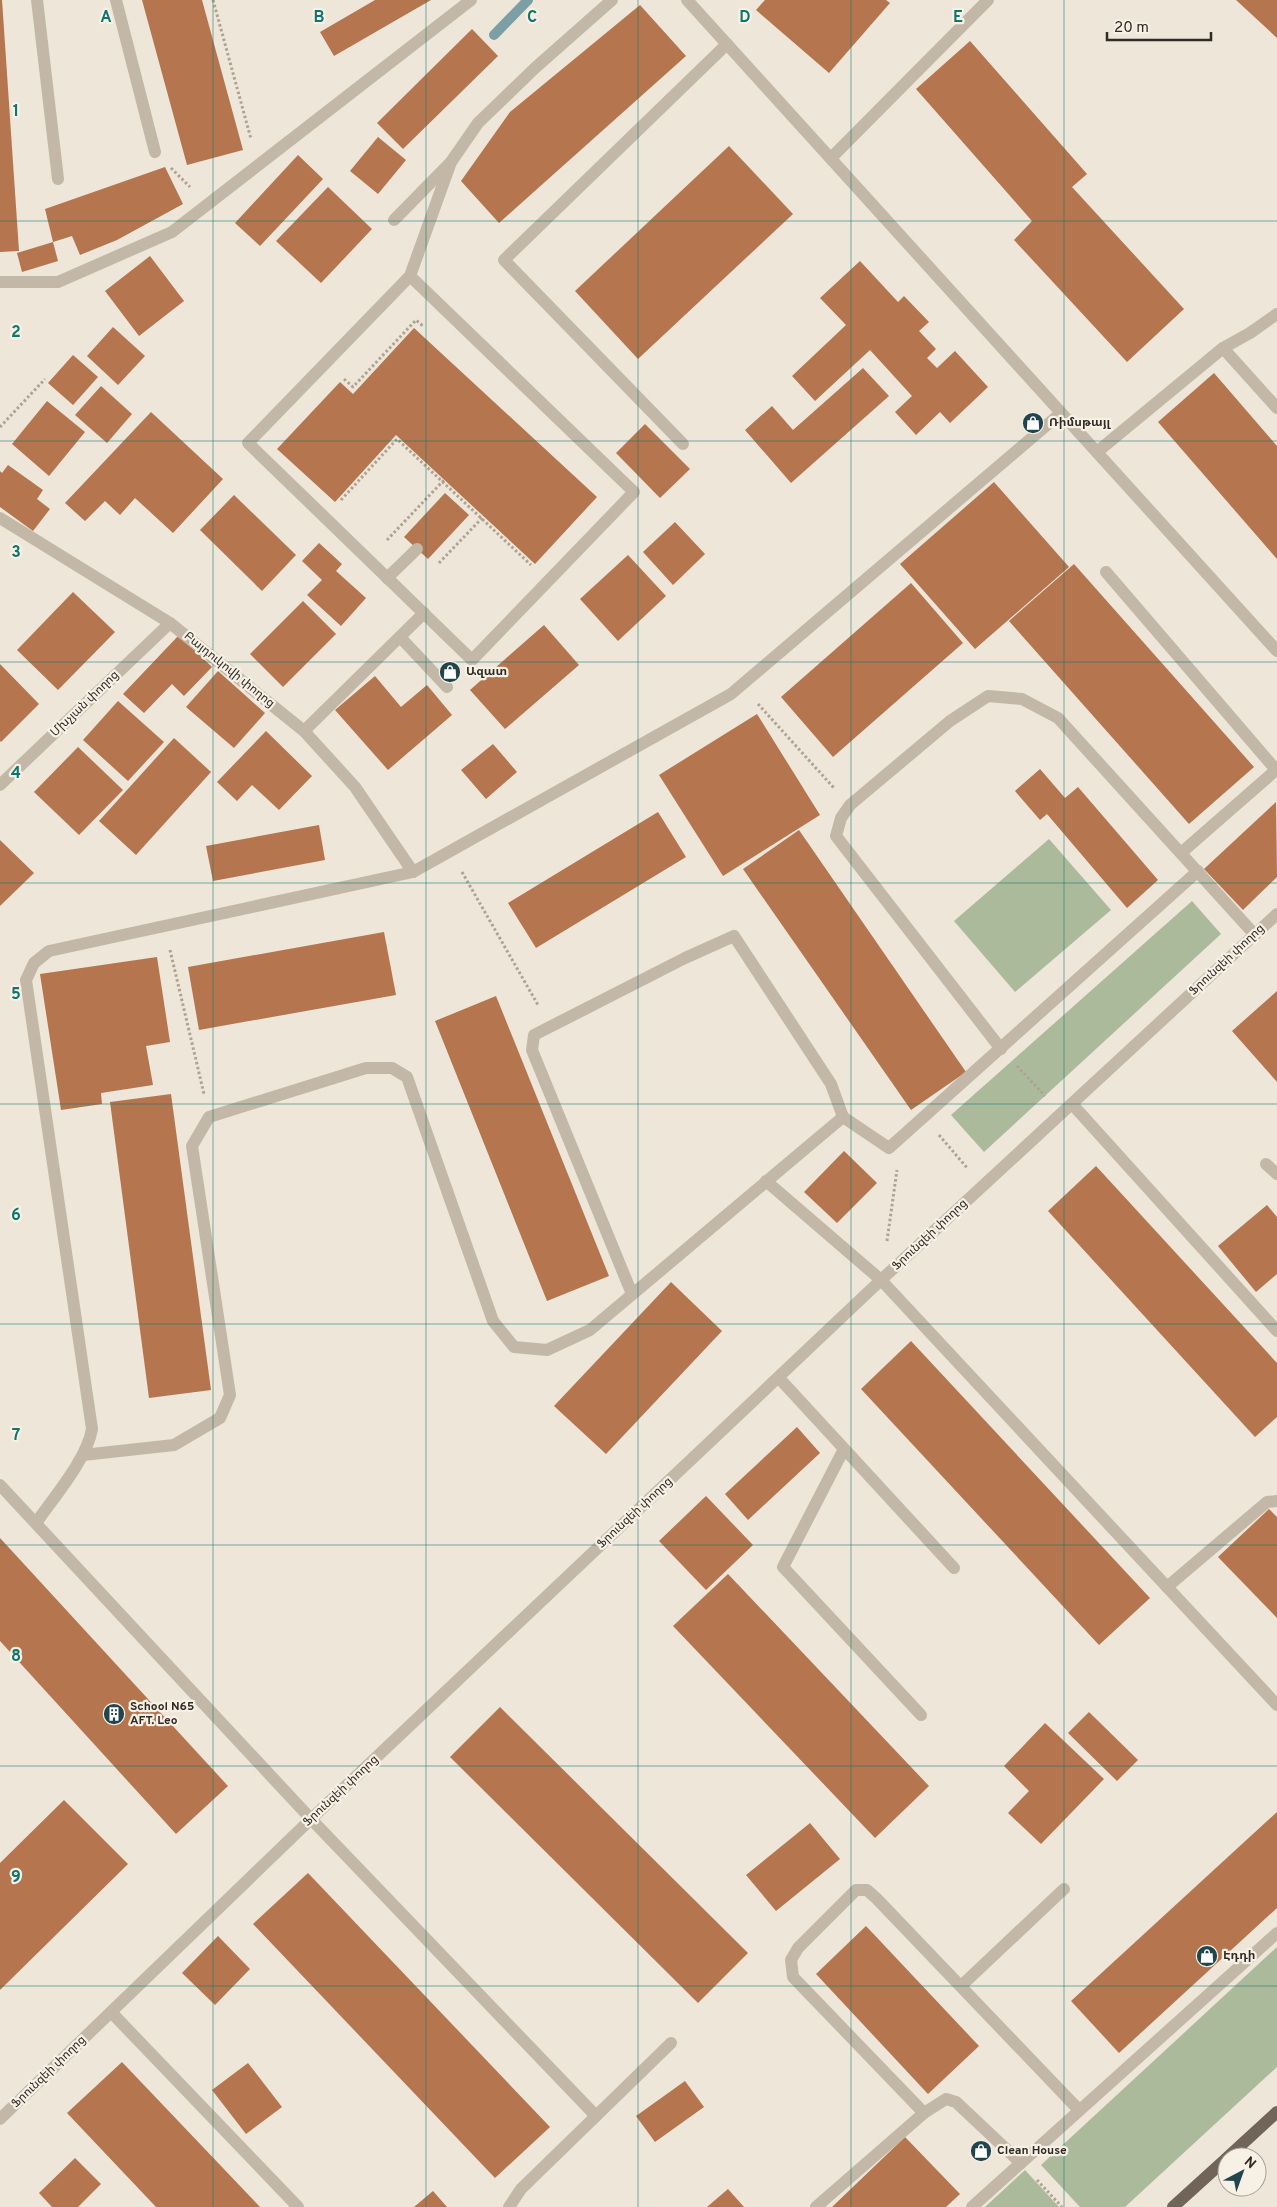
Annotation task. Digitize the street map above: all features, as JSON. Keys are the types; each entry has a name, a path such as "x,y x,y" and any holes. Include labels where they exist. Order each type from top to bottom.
{"main road":[{"path":"1238,2147 1277,2112"},
{"path":"1173,2207 1217,2166"}],"street":[{"path":"37,0 58,179"},
{"path":"116,0 155,152"},
{"path":"0,282 58,282 172,232 471,0"},
{"path":"394,220 451,162 478,123 535,68 612,0"},
{"path":"687,0 1277,651"},
{"path":"830,158 988,0"},
{"path":"683,444 504,260 727,44"},
{"path":"410,276 634,492 472,660 248,443 410,276 451,162"},
{"path":"1097,452 1224,348 1277,314"},
{"path":"1224,348 1277,408"},
{"path":"36,1523 83,1455 90,1442 92,1429 26,980 34,963 48,951 413,872 722,699 741,686 1061,413"},
{"name":"Բայդուկովի փողոց","path":"0,518 170,623 304,731 355,787 413,872"},
{"path":"387,578 417,549"},
{"path":"1106,572 1277,770 1181,854"},
{"path":"304,731 424,613"},
{"name":"Մխչյան փողոց","path":"0,785 170,623"},
{"path":"400,637 447,687"},
{"path":"1001,1049 836,836 841,818 850,805 950,721 988,696 1022,700 1058,718 1255,935"},
{"path":"632,1294 532,1050 534,1035 684,958 734,936 831,1084 843,1117 889,1148 1198,871"},
{"name":"Ֆրունզեի փողոց","path":"0,2119 311,1819 881,1280 1277,914"},
{"path":"83,1455 174,1445 220,1418 230,1395 192,1146 209,1117 366,1068 392,1068 406,1078 493,1321 514,1347 546,1350 590,1330 843,1117"},
{"path":"1072,1104 1277,1332"},
{"path":"1266,1164 1277,1174"},
{"path":"766,1181 881,1280 1277,1705"},
{"path":"779,1378 954,1568"},
{"path":"844,1450 783,1566 921,1715"},
{"path":"0,1484 311,1819 596,2116"},
{"path":"1168,1587 1267,1502 1277,1501"},
{"path":"961,1986 1064,1889"},
{"path":"924,2113 793,1976 791,1960 798,1948 856,1890 867,1890 877,1899 1079,2110"},
{"path":"972,2207 1277,1933"},
{"path":"111,2012 298,2207"},
{"path":"509,2207 521,2189 671,2044"},
{"path":"816,2207 924,2113 946,2099 956,2102 1021,2163"}],"path":[{"path":"213,0 250,138 267,159"},
{"path":"155,152 208,205"},
{"path":"341,376 353,387 416,320"},
{"path":"0,427 45,379"},
{"path":"339,503 397,440 483,517 537,570"},
{"path":"383,544 443,481"},
{"path":"435,568 483,517"},
{"path":"741,686 850,805"},
{"path":"450,852 551,1027"},
{"path":"164,925 209,1117"},
{"path":"1001,1049 1062,1114"},
{"path":"924,1117 983,1186"},
{"path":"881,1280 902,1138"},
{"path":"1021,2163 1062,2207"}],"green space":[{"path":"1049,839 1111,910 1015,992 954,921"},
{"path":"1192,901 1221,934 984,1152 951,1115"},
{"path":"1277,1947 1277,2067 1125,2207 1080,2207 1041,2165"},
{"path":"1025,2170 1059,2207 985,2207"}],"building":[{"path":"0,0 2,0 19,251 0,252"},
{"path":"142,0 202,0 243,150 187,165"},
{"path":"375,0 431,0 334,56 320,32"},
{"path":"765,0 886,0 890,3 829,73 756,10"},
{"path":"1236,0 1277,0 1277,38"},
{"path":"640,5 686,56 499,223 461,181 510,112"},
{"path":"472,29 498,56 403,149 377,123"},
{"path":"970,41 1087,174 1072,187 1184,309 1127,362 1014,240 1032,221 916,89"},
{"path":"378,137 406,160 378,194 350,171"},
{"path":"729,146 793,214 638,359 575,291"},
{"path":"298,155 323,179 260,246 235,223"},
{"path":"165,167 183,204 117,240 80,255 72,236 53,242 45,209"},
{"path":"328,187 372,229 321,283 276,241"},
{"path":"53,242 58,261 22,272 17,253"},
{"path":"150,256 184,301 139,336 105,291"},
{"path":"860,261 898,302 904,296 929,322 919,331 936,349 927,358 937,368 955,351 988,387 950,423 940,412 916,435 895,412 912,396 870,350 815,401 792,376 846,325 820,298"},
{"path":"113,327 145,356 118,385 87,356"},
{"path":"414,328 597,497 535,564 396,435 335,502 277,449 340,382 353,394"},
{"path":"73,355 98,377 73,405 48,383"},
{"path":"863,368 889,396 791,483 745,430 772,406 793,430"},
{"path":"1214,373 1277,446 1277,559 1158,422"},
{"path":"101,386 132,414 107,443 75,415"},
{"path":"47,401 85,432 49,476 12,444"},
{"path":"151,412 223,479 173,533 135,498 120,515 105,501 85,521 65,503"},
{"path":"645,424 690,469 660,498 616,453"},
{"path":"8,465 43,490 37,499 50,509 33,531 0,507 0,471 2,473"},
{"path":"994,482 1069,567 975,649 900,564"},
{"path":"445,493 469,515 428,559 404,537"},
{"path":"234,495 296,555 262,591 200,530"},
{"path":"675,522 705,554 673,585 643,552"},
{"path":"319,543 342,564 336,571 366,598 341,626 307,595 322,580 302,561"},
{"path":"628,555 666,596 618,641 580,599"},
{"path":"1074,564 1254,767 1189,824 1009,621"},
{"path":"911,583 963,643 833,757 781,697"},
{"path":"73,592 115,632 58,690 17,650"},
{"path":"303,601 336,634 283,687 250,654"},
{"path":"544,625 579,665 505,729 470,690"},
{"path":"179,635 212,667 184,696 172,684 144,713 123,694"},
{"path":"0,664 39,704 1,742 0,741"},
{"path":"218,671 265,713 234,748 186,707"},
{"path":"375,676 401,707 427,685 452,715 388,770 335,710"},
{"path":"118,701 164,742 128,781 83,740"},
{"path":"757,714 820,815 723,876 659,775"},
{"path":"266,731 312,776 279,810 252,785 237,801 217,782"},
{"path":"174,738 211,772 136,855 99,821"},
{"path":"493,744 517,772 486,799 461,770"},
{"path":"78,747 123,790 79,835 34,792"},
{"path":"1040,769 1065,798 1078,787 1158,880 1127,908 1047,814 1040,820 1015,791"},
{"path":"1276,802 1277,877 1243,910 1204,869"},
{"path":"658,812 686,857 536,948 508,903"},
{"path":"319,825 325,860 213,881 206,846"},
{"path":"799,830 966,1072 911,1110 743,869"},
{"path":"0,840 34,873 0,906"},
{"path":"384,932 396,995 199,1030 188,967"},
{"path":"157,957 170,1042 146,1046 153,1085 101,1093 102,1104 61,1110 40,974"},
{"path":"1277,991 1277,1082 1232,1031"},
{"path":"496,996 609,1276 547,1301 435,1021"},
{"path":"171,1094 211,1390 149,1398 110,1102"},
{"path":"844,1151 877,1183 837,1223 804,1192"},
{"path":"1096,1166 1277,1363 1277,1417 1255,1437 1048,1211"},
{"path":"1267,1205 1277,1217 1277,1274 1256,1292 1218,1246"},
{"path":"671,1282 722,1331 606,1454 554,1406"},
{"path":"911,1341 1150,1598 1099,1645 861,1389"},
{"path":"797,1427 820,1453 748,1520 725,1494"},
{"path":"706,1496 753,1545 706,1590 659,1541"},
{"path":"1269,1509 1277,1517 1277,1618 1218,1557"},
{"name":"School N65 AFT. Leo","path":"0,1538 228,1786 176,1834 0,1641"},
{"path":"728,1574 929,1786 875,1838 673,1626"},
{"path":"500,1707 748,1953 698,2003 450,1757"},
{"path":"1089,1712 1138,1760 1117,1781 1068,1733"},
{"path":"1045,1723 1104,1779 1041,1844 1008,1813 1029,1791 1004,1766"},
{"path":"64,1800 128,1864 0,1990 0,1863"},
{"path":"1277,1812 1277,1908 1119,2053 1071,2001"},
{"path":"810,1823 840,1859 776,1911 746,1875"},
{"path":"308,1873 550,2127 495,2178 253,1924"},
{"path":"866,1926 979,2046 928,2094 816,1974"},
{"path":"218,1936 250,1969 215,2005 182,1973"},
{"path":"122,2062 260,2207 156,2207 67,2113"},
{"path":"248,2063 282,2107 246,2134 212,2090"},
{"path":"685,2081 704,2107 655,2142 636,2116"},
{"path":"905,2137 960,2194 946,2207 832,2207"},
{"path":"75,2158 101,2184 78,2207 52,2207 39,2193"},
{"path":"728,2189 744,2207 707,2207"},
{"path":"433,2191 447,2207 414,2207"}],"waterway":[{"path":"494,35 528,0"}],"place":[{"name":"Ռիմսթայլ","path":"1033,423"},
{"name":"Ազատ","path":"450,672"},
{"name":"School N65 AFT. Leo","path":"114,1714"},
{"name":"Էդդի","path":"1207,1956"},
{"name":"Clean House","path":"981,2151"}]}
